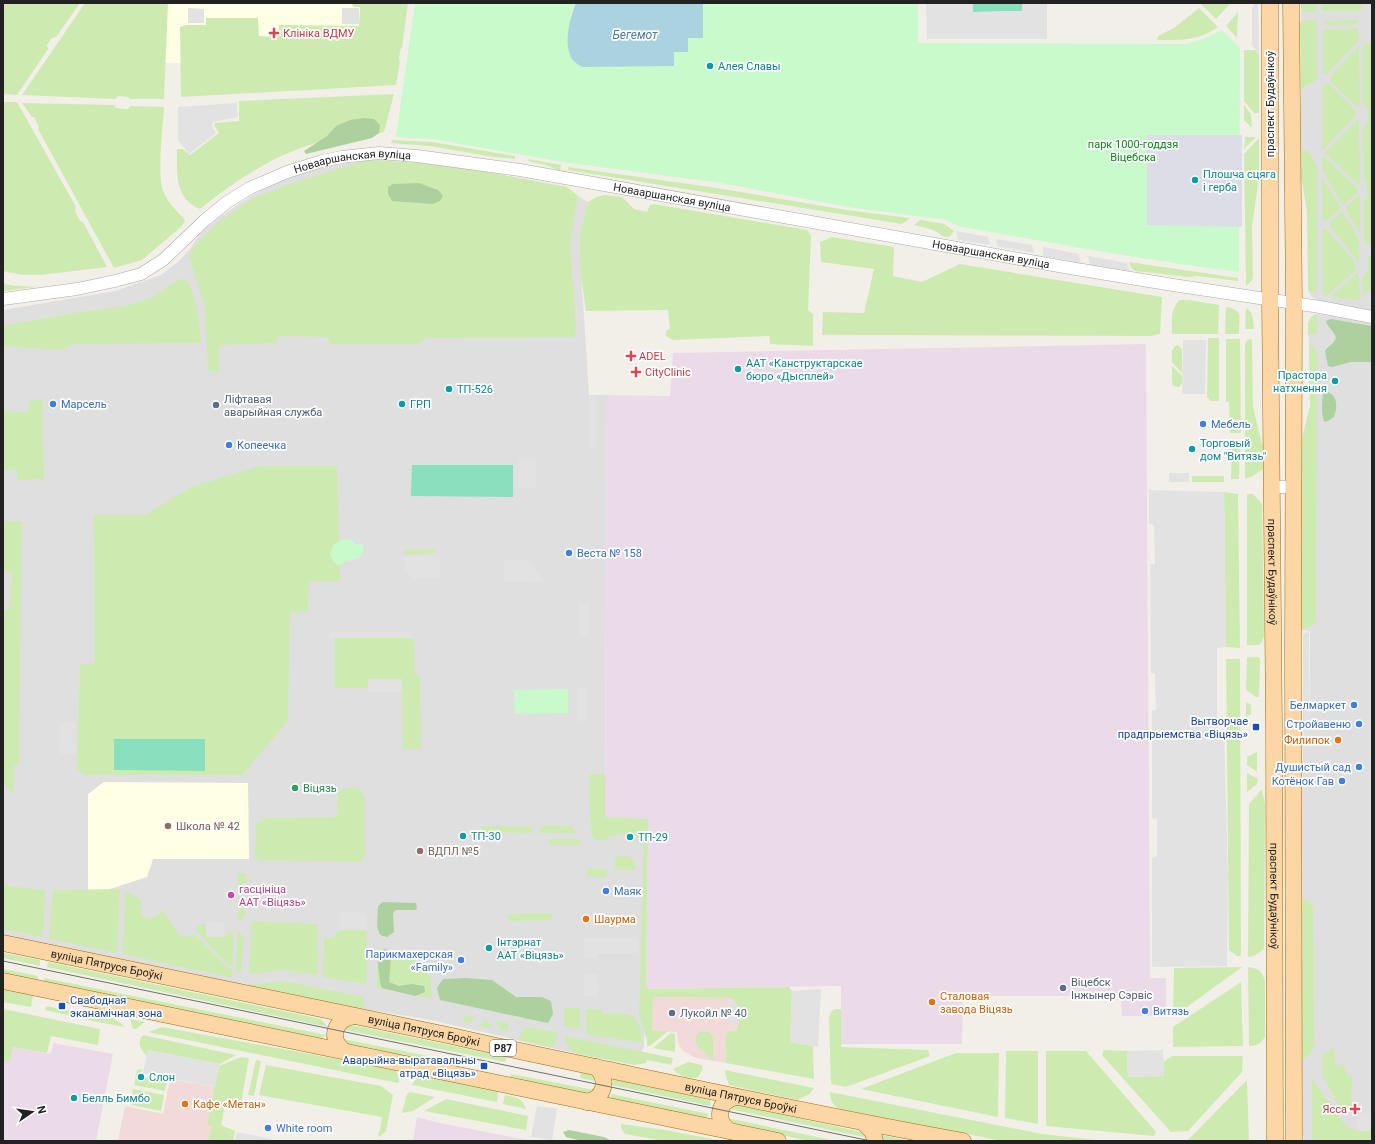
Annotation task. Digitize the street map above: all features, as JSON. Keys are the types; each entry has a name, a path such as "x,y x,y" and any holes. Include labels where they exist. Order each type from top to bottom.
{"main road":[{"name":"праспект Будаўнікоў","path":"1270,3 1270,300 1274,653 1276,1141"},
{"name":"праспект Будаўнікоў","path":"1291,3 1294,303 1292,654 1294,1141"},
{"name":"вуліца Пятруся Броўкі","path":"3,943 452,1036 736,1097 963,1141"},
{"path":"3,981 778,1141"},
{"path":"315,1046 323,1042 330,1032 329,1017 322,1010"},
{"path":"348,1053 338,1045 335,1033 338,1024 345,1018 354,1016"},
{"path":"587,1102 596,1099 604,1087 602,1074 596,1067"},
{"path":"730,1131 722,1125 719,1111 727,1100 736,1097"},
{"path":"1294,1118 1302,1141"},
{"path":"1268,1141 1276,1122"},
{"path":"864,1123 873,1132 875,1141"}],"street":[{"name":"Новааршанская вуліца","path":"3,300 77,289 140,274 163,260 205,220 227,202 250,188 287,172 322,161 379,153 423,157 541,174 1070,268 1294,303 1372,317"},
{"path":"1272,487 1293,487"},
{"path":"1274,653 1292,654"},
{"path":"1274,758 1293,759"},
{"path":"1275,958 1294,957"}],"shaded area":[{"name":"Клініка ВДМУ","path":"166,3 382,3 382,63 165,63"},
{"path":"926,3 973,3 973,12 1022,11 1022,3 1047,3 1047,39 927,39"},
{"path":"1255,3 1258,3 1259,55 1252,45 1252,8"},
{"path":"1301,3 1372,3 1372,311 1324,302 1313,298 1309,293 1307,211 1301,175"},
{"path":"188,8 204,9 204,23 188,23"},
{"path":"342,8 359,8 359,24 342,24"},
{"path":"237,103 238,117 213,122 212,127 216,133 189,154 178,140 178,107"},
{"name":"Плошча сцяга і герба","path":"1147,135 1242,135 1242,227 1147,225"},
{"path":"364,161 448,165 514,177 567,187 588,202 579,240 589,395 607,395 605,774 648,819 644,1047 635,1065 578,1054 426,1019 294,998 3,938 3,310 115,291 161,275 178,262 190,249 199,235 218,218 251,196 272,185 298,175 334,165"},
{"path":"956,231 988,237 990,245 958,240"},
{"path":"996,239 1032,245 1034,253 997,246"},
{"path":"1043,247 1079,254 1081,263 1043,256"},
{"path":"1088,256 1127,263 1130,271 1090,265"},
{"path":"1317,314 1372,323 1372,1141 1304,1141 1301,1125 1301,893 1303,746 1310,741 1310,631 1301,630 1302,439 1310,406 1308,323 1313,315"},
{"path":"1183,340 1206,340 1205,394 1182,394"},
{"path":"1146,344 1150,978 1166,978 1166,1016 1122,1016 1121,996 963,996 962,1044 841,1044 841,986 649,989 646,986 648,819 605,817 607,395 670,396 673,353"},
{"path":"589,396 596,396 596,447 589,447"},
{"path":"519,459 536,460 536,488 518,488"},
{"path":"1169,473 1189,473 1189,482 1169,482"},
{"path":"1149,490 1224,492 1226,647 1217,648 1217,729 1224,730 1228,877 1227,966 1152,967 1152,858 1157,856 1157,819 1152,818 1152,710 1156,710 1155,674 1151,673 1150,564 1155,564 1154,525 1149,524"},
{"path":"405,556 440,556 440,579 413,579 405,569"},
{"path":"504,560 528,560 544,582 504,581"},
{"path":"579,603 589,603 589,636 579,636"},
{"path":"1309,631 1310,740 1303,744 1303,634"},
{"path":"329,632 412,632 412,638 329,638"},
{"path":"368,679 402,679 402,692 368,692"},
{"path":"577,688 587,688 587,721 577,721"},
{"path":"60,722 76,723 75,754 59,754"},
{"name":"Школа № 42","path":"104,782 248,783 249,859 153,859 147,877 107,890 88,890 88,794"},
{"path":"340,912 367,913 367,930 339,930"},
{"path":"206,922 224,923 224,937 206,937"},
{"path":"584,937 639,937 639,953 597,953 597,958 584,958"},
{"path":"584,974 597,974 598,996 584,996"},
{"path":"821,989 818,1047 790,1042 792,991"},
{"path":"652,997 732,998 741,1010 737,1030 728,1031 725,1036 726,1063 696,1058 683,1051 678,1043 677,1032 652,1031"},
{"path":"729,1000 733,1000 740,1010 737,1022 732,1023 732,1026 737,1026 736,1028 730,1029"},
{"name":"Белль Бимбо","path":"53,1043 113,1054 96,1141 3,1141 3,1061 10,1062 13,1047 51,1054"},
{"path":"148,1050 220,1064 215,1087 143,1073"},
{"path":"1163,1050 1164,1076 1128,1077 1127,1051"},
{"path":"170,1079 214,1087 207,1125 212,1126 208,1141 118,1141 125,1106 163,1114"},
{"path":"537,1106 557,1109 552,1140 531,1137"},
{"path":"1372,1112 1372,1131 1358,1131 1359,1113"},
{"path":"417,1117 440,1123 532,1141 413,1141"},
{"path":"237,1132 271,1139 271,1141 235,1141"}],"green space":[{"path":"3,3 80,3 56,37 52,38 47,45 48,49 17,95 3,94"},
{"path":"85,3 168,3 164,99 130,99 128,97 118,96 115,99 22,95"},
{"path":"352,3 408,3 396,85 181,97 180,27 186,25 206,25 206,18 258,18 259,36 278,37 279,25 359,26 360,7 354,7"},
{"name":"парк 1000-годдзя Віцебска","path":"415,3 576,3 570,17 674,52 688,38 703,38 703,3 918,3 918,43 1186,44 1204,39 1222,30 1240,48 1239,272 1063,245 958,226 946,220 848,207 721,183 569,163 432,139 396,137"},
{"path":"973,3 1022,3 1022,11 973,12"},
{"path":"1200,3 1231,3 1216,19"},
{"path":"1301,3 1317,3 1317,11 1305,12 1301,9"},
{"path":"1322,3 1363,3 1360,11 1322,11"},
{"path":"1199,8 1218,27 1211,32 1189,39 1157,40 1158,36 1174,28"},
{"path":"1238,12 1237,38 1226,26"},
{"path":"1304,20 1317,20 1317,80 1301,89 1300,23"},
{"path":"1359,20 1358,24 1328,25 1323,21"},
{"path":"1358,28 1359,40 1327,74 1323,74 1323,30"},
{"path":"1372,41 1372,249 1364,239 1364,202 1367,195 1367,185 1364,178 1363,129 1365,127 1365,123 1368,122 1368,110 1363,103 1363,45"},
{"path":"1359,46 1360,105 1357,107 1330,81 1330,77"},
{"path":"1244,50 1255,50 1259,55 1259,113 1254,113 1244,101"},
{"path":"1328,83 1355,110 1355,116 1322,151 1323,84"},
{"path":"394,94 384,132 330,139 292,151 244,177 200,209 185,198 181,191 177,175 177,149 182,149 190,155 219,133 214,125 215,123 239,121 239,101"},
{"path":"3,102 17,102 76,207 75,211 80,221 83,222 107,267 41,275 23,275 3,271"},
{"path":"22,103 114,105 116,108 128,109 131,106 164,107 160,162 161,183 163,190 172,206 185,220 183,225 142,260 114,268 38,129 39,127 34,117 32,117"},
{"path":"1244,105 1251,114 1252,128 1244,120"},
{"path":"364,118 374,119 380,125 379,133 372,138 306,154 304,151 327,136 336,126 350,120"},
{"path":"1357,120 1359,121 1360,183 1358,185 1325,153"},
{"path":"1245,137 1256,137 1244,149"},
{"path":"1259,138 1259,178 1252,226 1253,275 1252,280 1246,286 1244,154"},
{"path":"392,140 432,142 515,156 515,159 487,156 431,146 391,143"},
{"path":"1301,150 1309,151 1317,167 1317,292 1308,291 1307,211 1301,175"},
{"path":"1322,155 1358,189 1358,192 1343,205 1322,170"},
{"path":"529,159 561,165 560,171 546,165 528,161"},
{"path":"378,160 448,165 567,187 578,196 570,244 576,328 575,337 427,338 417,344 330,344 327,337 278,336 277,343 219,345 219,372 208,371 205,307 189,256 195,245 217,223 252,199 283,186 350,165 364,161"},
{"path":"568,167 717,188 846,210 910,218 902,224 568,170"},
{"path":"1322,177 1341,208 1326,222 1322,218"},
{"path":"419,183 438,190 443,196 440,201 433,204 392,201 388,194 388,187 393,184"},
{"path":"605,195 622,197 634,209 647,212 650,205 654,204 807,230 811,236 808,310 813,314 813,346 770,344 769,336 673,340 666,336 666,331 670,329 668,310 586,311 581,276 579,240 588,202 596,197"},
{"path":"1358,196 1360,197 1360,234 1345,208"},
{"path":"1342,211 1359,239 1359,262 1330,227 1330,223"},
{"path":"920,220 944,224 954,231 947,237 933,230 914,225"},
{"path":"1322,229 1326,229 1355,262 1356,270 1327,295 1323,295"},
{"path":"832,237 894,247 893,276 922,282 960,264 1162,297 1160,334 1150,336 822,335 823,312 864,313 874,269 821,262 820,242"},
{"path":"1366,255 1372,257 1372,290 1363,294 1363,277 1368,271 1368,261"},
{"path":"1129,262 1238,278 1238,281 1135,271 1131,268"},
{"path":"1357,273 1359,275 1360,299 1356,300 1330,297"},
{"path":"179,279 187,280 194,295 200,327 201,343 74,344 61,350 3,346 3,326 79,312 125,306 151,298"},
{"path":"3,283 8,285 36,287 3,291"},
{"path":"1180,300 1219,305 1218,334 1172,334 1173,311"},
{"path":"1226,307 1236,310 1238,313 1240,319 1239,334 1225,334"},
{"path":"1246,308 1252,314 1254,329 1245,329"},
{"path":"1317,314 1317,334 1308,335 1308,325 1310,319"},
{"path":"1331,319 1372,326 1372,362 1351,362 1332,367 1328,366 1325,351 1336,338 1326,321"},
{"path":"1208,338 1219,338 1219,401 1211,401 1207,397"},
{"path":"1226,339 1240,339 1241,433 1230,433 1229,402 1226,402"},
{"path":"1248,339 1252,340 1253,407 1263,448 1263,469 1253,476 1245,479 1245,344"},
{"path":"1309,343 1314,346 1317,354 1316,622 1309,627 1301,629 1302,439 1310,406"},
{"path":"1178,345 1182,351 1182,373 1172,362 1173,349"},
{"path":"1172,366 1182,376 1182,383 1179,387 1173,386"},
{"path":"1325,391 1332,395 1336,401 1334,417 1326,422 1324,421 1322,411 1323,393"},
{"path":"30,400 42,400 44,479 17,480 17,470 3,470 3,411 28,412"},
{"path":"1232,441 1240,442 1239,479 1231,479"},
{"path":"412,465 513,465 513,497 411,496"},
{"path":"260,466 337,466 340,581 309,582 308,611 290,612 288,721 242,775 84,775 77,769 80,664 95,663 94,515 145,515 191,487"},
{"path":"1192,476 1224,476 1224,482 1192,482"},
{"path":"1224,492 1238,494 1240,648 1226,647"},
{"path":"1247,494 1253,494 1262,504 1264,636 1259,645 1247,645"},
{"path":"3,521 22,521 19,765 14,766 13,795 3,782 3,610 9,610 12,575 3,569"},
{"path":"351,539 355,544 362,544 364,547 363,553 358,559 344,561 343,564 337,565 332,559 331,555 334,544 342,540"},
{"path":"432,549 437,553 405,555 404,550"},
{"path":"335,638 414,638 415,675 420,675 421,749 403,749 402,679 368,679 368,688 335,688"},
{"path":"1247,657 1258,657 1260,659 1259,697 1256,697 1246,690"},
{"path":"1226,659 1240,659 1241,956 1237,956 1229,950"},
{"path":"568,689 568,713 515,714 514,690"},
{"path":"1246,702 1251,705 1251,714 1246,717"},
{"path":"114,739 205,739 205,771 114,770"},
{"path":"1257,752 1257,772 1247,765 1247,757"},
{"path":"1247,773 1258,779 1257,784 1247,792"},
{"path":"590,774 605,774 605,817 648,819 646,986 649,989 789,987 792,991 790,1042 813,1046 814,1079 726,1063 725,1036 728,1031 737,1030 741,1010 732,998 653,997 652,1031 668,1031 650,1046 647,1046 647,1041 639,1014 644,843 636,839 635,832 608,837 607,840 595,840 592,836 589,800"},
{"path":"343,788 357,788 361,791 365,799 365,853 361,862 260,860 255,856 256,823 266,818 335,817 338,810 338,794"},
{"path":"1262,789 1265,804 1264,949 1254,956 1248,957 1249,804"},
{"path":"546,825 572,826 577,833 539,833 540,827"},
{"path":"481,826 532,827 533,833 481,832"},
{"path":"549,839 577,839 581,841 580,845 551,845 548,841"},
{"path":"617,856 628,856 632,858 636,870 615,870 615,858"},
{"path":"587,869 607,869 607,877 587,877"},
{"path":"238,873 246,873 246,885 238,885"},
{"path":"3,881 9,886 45,890 42,937 3,929"},
{"path":"120,889 117,953 49,939 53,890"},
{"path":"125,891 141,900 142,917 154,918 162,910 180,936 195,935 224,964 232,969 232,978 123,954"},
{"path":"1303,897 1313,906 1314,1045 1310,1055 1302,1059 1298,1035 1301,907"},
{"path":"239,898 245,898 245,917 238,921"},
{"path":"383,902 416,903 417,908 415,910 396,910 393,913 394,932 387,937 380,935 377,927 378,906"},
{"path":"551,913 553,917 550,920 511,921 507,918 511,914"},
{"path":"252,921 318,924 317,952 319,955 317,975 283,970 249,974"},
{"path":"200,924 206,924 206,936 224,937 228,932 233,932 233,967 227,964 195,929"},
{"path":"339,930 367,930 367,984 323,977 324,937 332,938"},
{"path":"237,932 244,937 241,974 236,970"},
{"path":"377,949 407,956 416,960 418,966 430,967 432,998 377,988"},
{"path":"387,949 391,958 389,982 399,986 412,984 424,986 425,992 415,996 382,988 379,975 379,954 381,950"},
{"path":"3,953 40,960 40,966 3,958"},
{"path":"48,962 321,1019 328,1027 47,967"},
{"path":"1242,967 1176,1015 1173,1015 1174,968"},
{"path":"1248,967 1259,971 1265,981 1265,1037 1254,1046 1249,1046"},
{"path":"3,969 38,976 37,981 3,974"},
{"path":"44,978 326,1035 320,1039 44,982"},
{"path":"466,978 492,980 516,997 542,997 551,1001 553,1014 548,1023 440,1000 437,988 443,979"},
{"path":"284,981 364,997 364,1006 361,1008 249,988 249,985"},
{"path":"1241,982 1243,1046 1173,1047 1173,1027"},
{"path":"3,989 33,995 31,1007 3,1002"},
{"path":"46,1006 86,1014 85,1019 45,1010"},
{"path":"564,1008 580,1008 580,1029 564,1026"},
{"path":"3,1009 100,1029 98,1045 51,1036 47,1053 13,1047 10,1062 3,1061"},
{"path":"586,1009 601,1009 603,1014 627,1014 632,1016 636,1019 639,1025 643,1043 586,1034"},
{"path":"835,1009 841,1009 841,1047 928,1050 930,1056 846,1087 831,1084 829,1019 831,1012"},
{"path":"88,1012 117,1020 125,1027 87,1020"},
{"path":"464,1015 476,1017 469,1023 463,1022"},
{"path":"130,1019 145,1022 136,1029 133,1029"},
{"path":"486,1019 494,1029 478,1026"},
{"path":"495,1021 508,1023 508,1031 502,1030"},
{"path":"347,1024 507,1057 505,1062 340,1029"},
{"path":"162,1027 386,1068 396,1071 399,1077 398,1083 148,1032"},
{"path":"527,1027 557,1032 554,1045 551,1047 519,1040 521,1031"},
{"path":"700,1031 709,1032 713,1036 713,1060 710,1060 706,1053 697,1045 696,1035"},
{"path":"671,1033 675,1034 675,1052 653,1048"},
{"path":"143,1035 236,1055 220,1064 148,1050 147,1056 140,1046 140,1041"},
{"path":"565,1036 673,1058 671,1065 647,1060 646,1063 635,1065 578,1054 568,1047"},
{"path":"338,1038 438,1058 437,1064 344,1046"},
{"path":"1334,1047 1335,1064 1344,1065 1347,1076 1352,1076 1351,1109 1340,1108 1323,1076 1322,1055"},
{"path":"1104,1050 1127,1051 1128,1077 1164,1076 1163,1062 1172,1056 1243,1056 1242,1072 1188,1131 1171,1132 1102,1055"},
{"path":"1006,1051 1038,1051 1038,1124 1005,1118"},
{"path":"1046,1051 1086,1051 1156,1132 1154,1136 1046,1126"},
{"path":"956,1053 999,1053 998,1117 861,1089"},
{"path":"241,1057 249,1058 241,1103 226,1100 221,1125 235,1131 233,1141 208,1141 212,1126 207,1125 219,1066"},
{"path":"256,1060 261,1061 254,1096 248,1095"},
{"path":"688,1062 702,1065 703,1069 698,1077 684,1077 673,1069"},
{"path":"266,1065 381,1086 393,1095 386,1131 379,1137 378,1135 382,1117 259,1095"},
{"path":"142,1069 141,1074 143,1077 167,1081 165,1091 134,1085 137,1070"},
{"path":"725,1070 814,1088 810,1094 797,1100 729,1085"},
{"path":"581,1073 593,1075 595,1081 580,1078"},
{"path":"511,1074 594,1090 589,1095 510,1079"},
{"path":"422,1075 498,1091 497,1102 412,1085 417,1077"},
{"path":"613,1079 710,1100 711,1106 612,1085"},
{"path":"1247,1080 1249,1140 1187,1141"},
{"path":"1312,1080 1345,1124 1356,1131 1372,1131 1372,1141 1312,1141"},
{"path":"133,1089 164,1095 161,1111 132,1105 130,1102"},
{"path":"410,1092 435,1097 413,1111 402,1113 407,1094"},
{"path":"830,1092 1042,1134 1105,1141 1002,1141 840,1109 832,1102"},
{"path":"611,1094 709,1114 705,1120 610,1100"},
{"path":"505,1095 523,1102 526,1109 503,1104"},
{"path":"446,1099 528,1116 526,1130 424,1111"},
{"path":"736,1105 866,1133 869,1138 729,1109"},
{"path":"727,1118 836,1141 810,1141 731,1125"},
{"path":"621,1124 665,1130 724,1141 664,1141 625,1134 621,1128"},
{"path":"569,1130 604,1137 612,1141 582,1141 566,1137 563,1132"},
{"path":"878,1134 910,1141 879,1140"}],"water":[{"name":"Бегемот","path":"576,3 703,3 703,38 688,38 688,52 674,52 674,66 582,67 572,59 568,46 568,31"}],"tram line":[{"path":"3,961 871,1141"}],"place":[{"name":"Клініка ВДМУ","path":"274,33"},
{"name":"Алея Славы","path":"710,66"},
{"name":"Плошча сцяга і герба","path":"1195,180"},
{"name":"ADEL","path":"631,356"},
{"name":"ААТ «Канструктарскае бюро «Дысплей»","path":"738,369"},
{"name":"CityClinic","path":"636,372"},
{"name":"Прастора натхнення","path":"1335,381"},
{"name":"ТП-526","path":"449,389"},
{"name":"Марсель","path":"53,404"},
{"name":"ГРП","path":"402,404"},
{"name":"Ліфтавая аварыйная служба","path":"216,405"},
{"name":"Мебель","path":"1203,424"},
{"name":"Копеечка","path":"229,445"},
{"name":"Торговый дом \"Витязь\"","path":"1192,449"},
{"name":"Веста № 158","path":"569,553"},
{"name":"Белмаркет","path":"1354,705"},
{"name":"Стройавеню","path":"1359,724"},
{"name":"Вытворчае прадпрыемства «Віцязь»","path":"1256,727"},
{"name":"Филипок","path":"1338,740"},
{"name":"Душистый сад","path":"1359,767"},
{"name":"Котёнок Гав","path":"1342,781"},
{"name":"Віцязь","path":"295,788"},
{"name":"Школа № 42","path":"168,826"},
{"name":"ТП-30","path":"463,836"},
{"name":"ТП-29","path":"630,837"},
{"name":"ВДПЛ №5","path":"420,851"},
{"name":"Маяк","path":"606,891"},
{"name":"гасцініца ААТ «Віцязь»","path":"231,895"},
{"name":"Шаурма","path":"586,919"},
{"name":"Інтэрнат ААТ «Віцязь»","path":"489,948"},
{"name":"Парикмахерская «Family»","path":"461,960"},
{"name":"Віцебск Інжынер Сэрвіс","path":"1063,988"},
{"name":"Сталовая завода Віцязь","path":"932,1002"},
{"name":"Свабодная эканамічная зона","path":"62,1006"},
{"name":"Витязь","path":"1145,1011"},
{"name":"Лукойл № 40","path":"672,1013"},
{"name":"Аварыйна-выратавальны атрад «Віцязь»","path":"484,1066"},
{"name":"Слон","path":"141,1077"},
{"name":"Белль Бимбо","path":"74,1098"},
{"name":"Кафе «Метан»","path":"185,1104"},
{"name":"Ясса","path":"1355,1109"},
{"name":"White room","path":"268,1128"}]}
